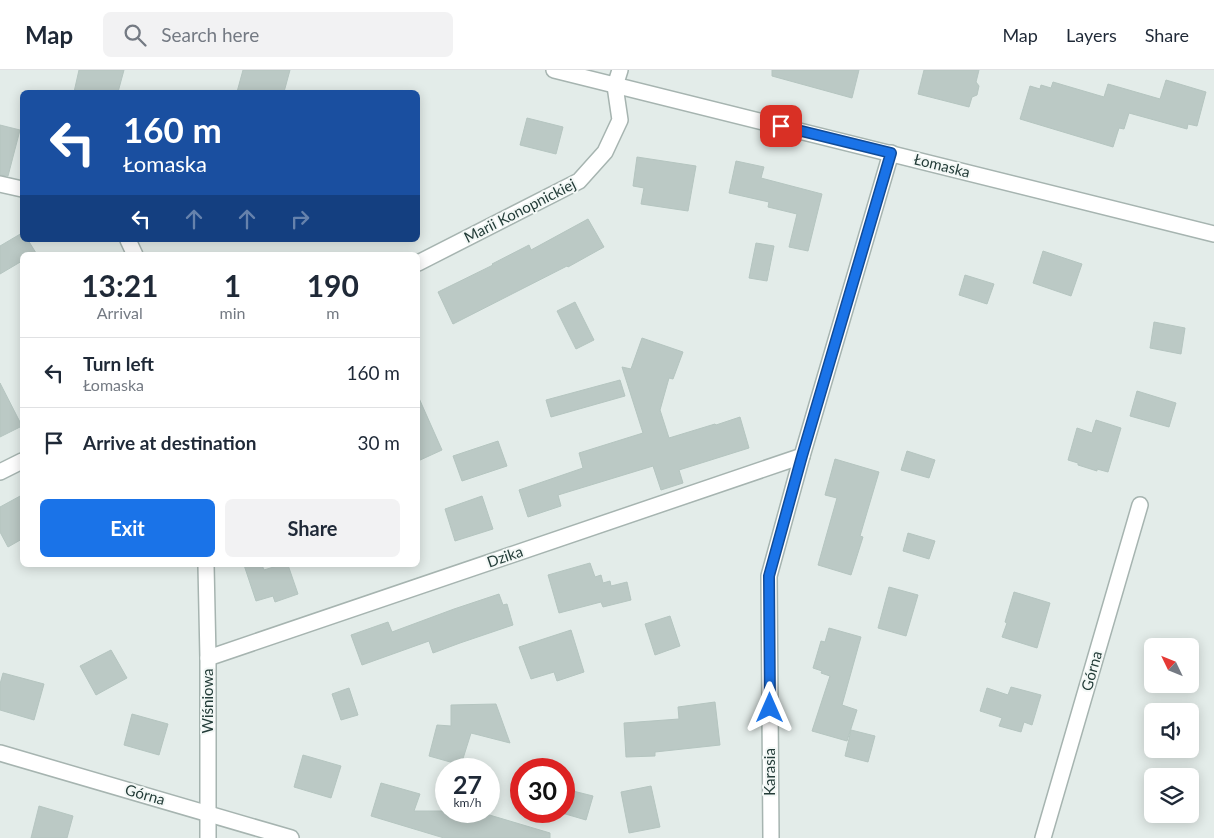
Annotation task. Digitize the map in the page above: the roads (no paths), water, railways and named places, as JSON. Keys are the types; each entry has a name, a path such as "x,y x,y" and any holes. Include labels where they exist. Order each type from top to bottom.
{"street":[{"name":"Łomaska","path":"554,70 1214,234"},
{"path":"616,86 620,70"},
{"name":"Marii Konopnickiej","path":"420,262 579,181 605,152 620,120 616,86"},
{"name":"Karasia","path":"771,838 769,576 802,456 891,153"},
{"path":"0,184 20,189"},
{"name":"Dzika","path":"208,658 802,456"},
{"path":"0,472 20,462"},
{"name":"Górna","path":"1043,838 1140,504"},
{"name":"Wiśniowa","path":"206,567 208,838"},
{"name":"Górna","path":"0,753 291,838"}]}
